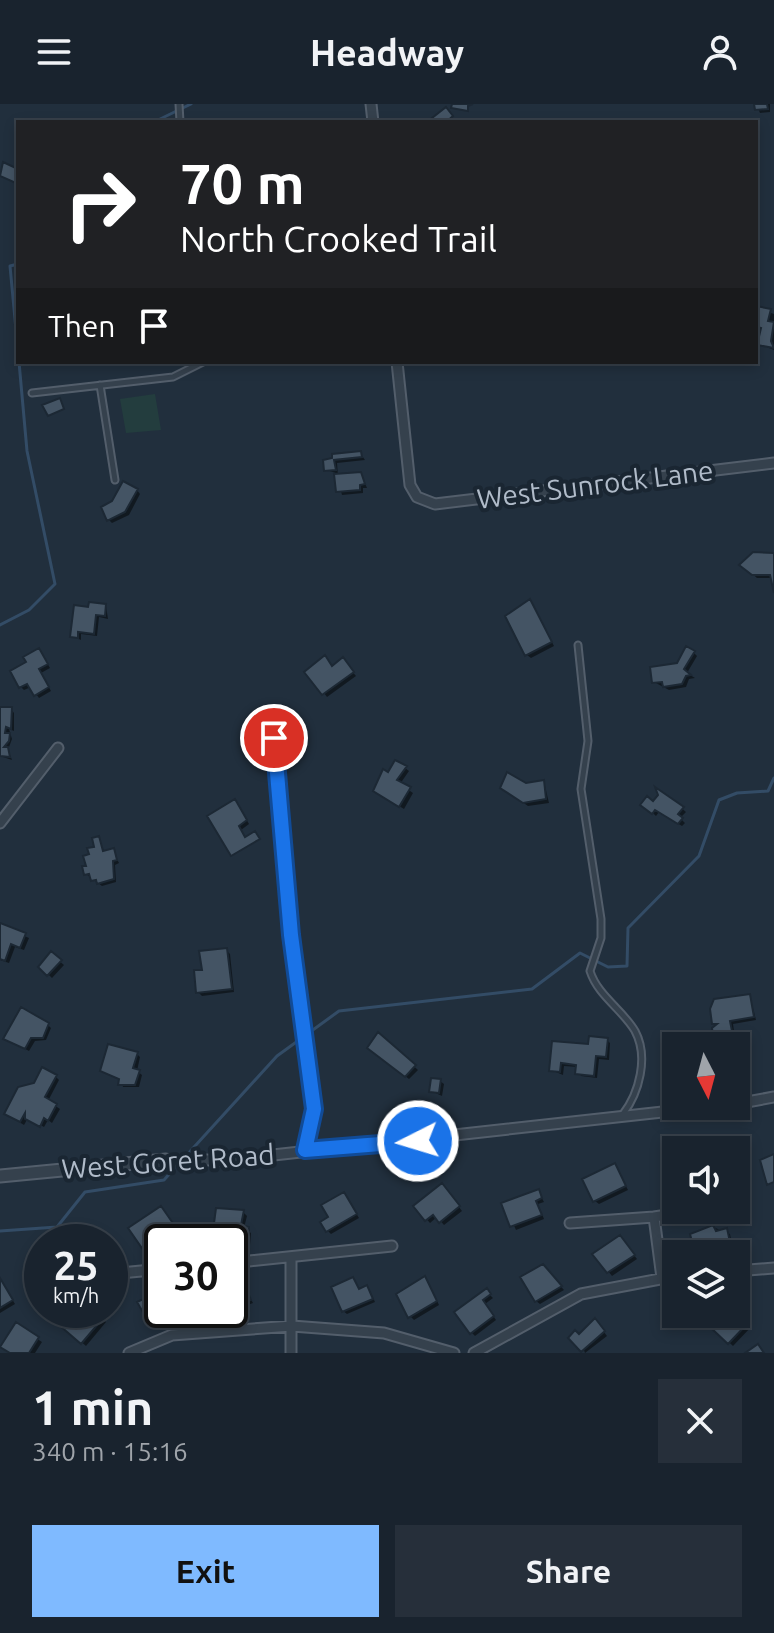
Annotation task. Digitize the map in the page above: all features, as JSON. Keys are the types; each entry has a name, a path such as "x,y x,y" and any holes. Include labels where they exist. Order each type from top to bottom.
{"street":[{"name":"West Sunrock Lane","path":"397,364 410,485 417,497 435,504 774,463"},
{"path":"274,738 291,935 314,1109 305,1150"},
{"path":"0,823 58,748"},
{"path":"750,1101 774,1097"},
{"name":"West Goret Road","path":"0,1176 166,1160 228,1160 418,1141 662,1111"},
{"path":"570,1223 662,1216"},
{"path":"474,1353 581,1294 662,1278 654,1217"},
{"path":"248,1262 392,1246"},
{"path":"291,1258 291,1353"},
{"path":"750,1270 774,1268"},
{"path":"129,1353 172,1335 292,1326 384,1333 454,1353"}],"lane":[{"path":"32,393 173,377 199,364"},
{"path":"100,385 115,480"},
{"path":"578,645 588,741 581,789 601,919 601,938 590,971 604,996 635,1032 640,1053 639,1080 633,1100 623,1114"}],"green space":[{"path":"155,394 161,430 126,433 120,399"}],"building":[{"path":"452,104 473,104 468,106 468,111 451,108"},
{"path":"754,104 767,104 768,109 755,110"},
{"path":"446,107 453,116 448,120 430,120"},
{"path":"3,162 16,168 16,183 0,176"},
{"path":"758,306 771,309 768,321 774,322 771,341 774,348 758,345 761,328 758,327"},
{"path":"60,398 64,409 48,416 42,405"},
{"path":"361,451 362,457 334,460 336,470 324,471 323,460 332,458 332,454"},
{"path":"361,472 365,484 360,485 360,490 336,492 334,474"},
{"path":"123,481 138,489 125,512 107,521 101,507 112,501"},
{"path":"753,552 774,553 774,593 770,575 752,575 739,565"},
{"path":"530,599 552,642 525,656 505,616"},
{"path":"89,602 106,604 105,616 96,615 94,634 78,632 78,638 70,637 74,605 88,607"},
{"path":"686,646 695,651 684,669 691,675 686,676 682,684 663,687 662,682 652,683 650,667 677,663"},
{"path":"39,648 48,664 39,669 49,687 34,696 27,684 19,688 10,671 26,662 23,657"},
{"path":"325,655 332,666 343,657 354,672 322,695 304,672"},
{"path":"0,707 12,707 11,729 6,727 5,733 10,733 9,741 4,747 8,747 10,757 0,756"},
{"path":"395,760 407,766 397,780 411,787 399,807 373,791 383,769 388,772"},
{"path":"507,772 526,783 544,780 546,799 523,803 500,788"},
{"path":"655,787 684,807 678,814 683,818 678,824 655,810 652,814 640,805 647,796 653,801 658,795"},
{"path":"235,799 247,820 239,826 245,837 255,831 260,839 231,856 207,816"},
{"path":"99,836 103,851 114,848 117,860 113,861 114,879 97,884 96,880 91,881 89,874 84,875 82,866 86,866 83,856 89,854 87,848 94,847 92,838"},
{"path":"0,923 26,933 20,948 11,944 5,961 0,959"},
{"path":"227,948 232,989 196,993 194,970 202,970 199,951"},
{"path":"51,951 62,960 47,976 38,967"},
{"path":"750,994 754,1017 730,1021 732,1032 712,1032 717,1024 712,1024 710,1009 714,999"},
{"path":"21,1007 49,1023 43,1038 31,1038 25,1049 3,1039"},
{"path":"378,1032 416,1065 405,1077 367,1048"},
{"path":"589,1036 608,1038 606,1057 596,1056 594,1076 575,1074 576,1065 561,1063 560,1072 549,1071 552,1041 588,1044"},
{"path":"108,1044 138,1052 133,1068 140,1070 135,1085 118,1085 119,1079 100,1071"},
{"path":"42,1067 57,1075 45,1097 57,1104 48,1121 44,1118 40,1127 25,1119 25,1113 20,1122 4,1114 18,1087 34,1083"},
{"path":"431,1078 441,1079 439,1093 429,1092"},
{"path":"774,1154 774,1182 767,1185 760,1160"},
{"path":"615,1163 626,1186 593,1202 582,1179"},
{"path":"442,1183 460,1206 439,1223 433,1215 425,1221 413,1206"},
{"path":"539,1189 542,1198 536,1201 542,1215 510,1227 501,1203"},
{"path":"344,1192 357,1214 326,1232 320,1222 328,1217 321,1205"},
{"path":"161,1206 173,1224 144,1224 144,1251 128,1228"},
{"path":"216,1208 244,1210 241,1224 214,1224"},
{"path":"713,1225 716,1231 727,1228 730,1240 692,1240 690,1234"},
{"path":"620,1235 635,1255 607,1273 592,1254"},
{"path":"543,1264 562,1286 535,1302 520,1277"},
{"path":"425,1276 437,1301 408,1318 396,1294"},
{"path":"353,1277 359,1289 367,1285 373,1299 342,1312 331,1287"},
{"path":"0,1278 13,1300 0,1308"},
{"path":"487,1288 491,1294 483,1300 494,1316 470,1334 454,1312"},
{"path":"144,1299 144,1314 137,1302"},
{"path":"595,1318 605,1331 581,1352 568,1338 575,1330 579,1334"},
{"path":"16,1322 39,1337 29,1353 10,1353 0,1347"},
{"path":"62,1328 95,1328 81,1344"},
{"path":"711,1328 743,1328 728,1344"},
{"path":"758,1344 764,1353 745,1353"}],"waterway":[{"path":"158,120 191,104"},
{"path":"16,264 10,266 16,330"},
{"path":"0,625 29,610 55,584 27,451 19,364"},
{"path":"185,1157 277,1056 339,1011 532,989 580,953 608,967 627,966 628,928 699,856 719,800 737,793 768,791 774,778"},
{"path":"0,1231 57,1227 85,1192 164,1180 180,1162"}],"route":[{"path":"274,738 291,935 314,1109 305,1150 418,1141"}]}
